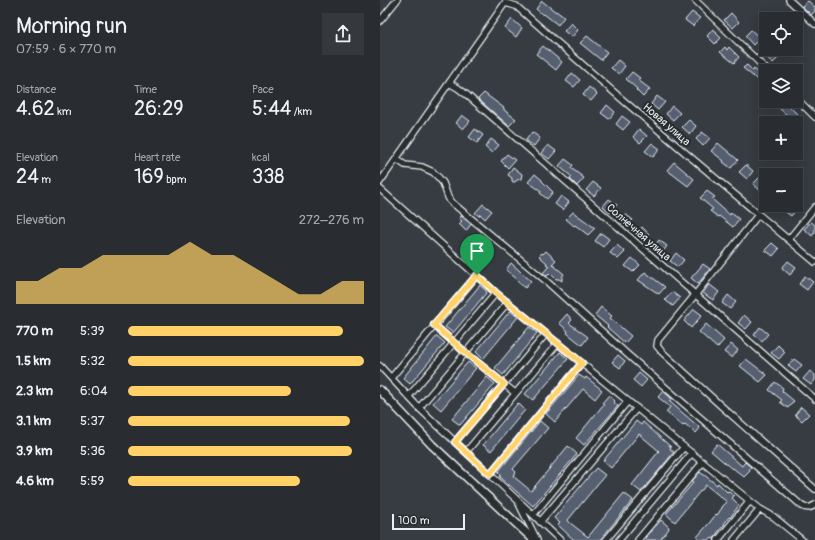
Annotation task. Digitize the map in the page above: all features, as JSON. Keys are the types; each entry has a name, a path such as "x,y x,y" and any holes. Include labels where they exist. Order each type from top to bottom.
{"main road":[{"path":"380,390 432,445 534,540"}],"street":[{"path":"380,21 397,0"},
{"path":"695,0 761,64"},
{"path":"789,0 815,24"},
{"path":"380,182 505,2"},
{"name":"Новая улица","path":"505,2 516,6 758,215 789,239 815,262"},
{"name":"Солнечная улица","path":"449,83 467,95 815,399"},
{"path":"803,105 815,117"},
{"path":"396,159 405,165 422,167 433,172 443,183 450,201 545,280 616,345 802,506 810,508 815,505"},
{"path":"380,189 496,293 750,501 774,517 802,540"},
{"path":"789,239 815,207"},
{"path":"758,215 658,340 657,346 719,404 815,489"},
{"path":"391,378 477,275"},
{"path":"409,396 496,293"},
{"path":"419,408 508,302"},
{"path":"434,325 515,394"},
{"path":"455,442 546,334"},
{"path":"466,452 558,344"},
{"path":"490,474 582,363"},
{"path":"380,366 419,408 560,540"},
{"path":"533,515 628,401"},
{"path":"540,522 636,408"},
{"path":"606,540 684,447"},
{"path":"620,540 692,453"},
{"path":"638,540 703,462"},
{"path":"718,540 750,501"},
{"path":"518,502 537,540"},
{"path":"734,540 760,509"}],"building":[{"path":"542,1 564,17 558,25 536,9"},
{"path":"808,1 815,7 815,11 811,15 802,6"},
{"path":"692,12 700,18 693,26 685,20"},
{"path":"731,13 739,22 733,28 724,20"},
{"path":"512,19 522,28 516,37 505,28"},
{"path":"571,23 578,30 572,37 564,31"},
{"path":"713,29 721,38 715,44 707,36"},
{"path":"751,30 759,37 759,39 753,45 745,36"},
{"path":"587,36 607,52 601,60 580,43"},
{"path":"543,46 562,62 556,70 536,54"},
{"path":"725,47 727,50 729,47 739,57 734,63 720,52"},
{"path":"765,56 778,56 779,57 773,63"},
{"path":"618,60 625,66 619,74 611,68"},
{"path":"747,65 753,71 754,69 759,73 757,75 759,77 759,81 743,68"},
{"path":"632,72 640,78 638,80 650,89 643,97 626,79"},
{"path":"572,73 580,80 574,87 566,81"},
{"path":"589,87 597,94 591,101 583,95"},
{"path":"484,93 516,119 509,126 478,99"},
{"path":"657,96 665,102 658,110 651,104"},
{"path":"607,105 615,112 609,119 601,113"},
{"path":"672,106 680,113 673,120 666,114"},
{"path":"779,108 791,108 797,114 795,116 788,116"},
{"path":"462,115 470,121 463,129 456,123"},
{"path":"622,116 630,122 623,130 616,124"},
{"path":"689,120 696,126 690,134 682,127"},
{"path":"475,129 483,135 477,143 469,137"},
{"path":"639,129 647,136 640,143 633,137"},
{"path":"532,132 540,138 534,146 526,140"},
{"path":"702,132 710,138 703,146 696,139"},
{"path":"491,139 499,145 492,153 485,147"},
{"path":"652,143 660,149 653,157 645,151"},
{"path":"718,143 738,160 731,168 711,151"},
{"path":"548,145 556,151 549,159 541,153"},
{"path":"507,154 515,160 508,168 501,161"},
{"path":"565,159 573,165 571,168 584,178 577,186 570,179 572,177 559,166"},
{"path":"674,162 694,179 688,186 667,170"},
{"path":"746,165 753,171 747,179 739,172"},
{"path":"513,167 522,174 521,179 515,182 512,181 512,178 508,175"},
{"path":"535,174 553,192 547,199 540,193 541,191 528,182"},
{"path":"759,178 759,189 753,184"},
{"path":"593,182 601,188 594,196 586,190"},
{"path":"707,191 715,197 712,199 730,215 731,213 739,219 733,227 710,211 713,209 700,198"},
{"path":"561,196 569,202 563,210 555,204"},
{"path":"609,199 617,205 610,213 603,206"},
{"path":"483,204 492,211 485,219 480,214 479,216 475,213"},
{"path":"573,212 595,228 588,235 566,219"},
{"path":"786,212 794,212 791,216"},
{"path":"625,214 633,220 626,227 619,221"},
{"path":"461,216 471,224 466,231 459,224 462,221 459,219"},
{"path":"811,222 815,225 815,232 812,236 804,229"},
{"path":"642,227 649,234 643,241 635,235"},
{"path":"601,233 609,239 603,247 595,241"},
{"path":"480,234 486,239 480,247 474,241 477,235 478,236"},
{"path":"659,240 667,246 661,254 653,248"},
{"path":"772,243 779,249 773,256 765,250"},
{"path":"617,245 625,252 618,259 610,253"},
{"path":"546,251 556,260 552,264 564,274 562,281 556,279 550,273 547,276 543,273 549,266 539,256"},
{"path":"676,253 684,260 678,267 670,261"},
{"path":"632,258 640,265 633,272 625,266"},
{"path":"788,261 796,267 790,275 782,268"},
{"path":"511,263 531,281 525,288 506,270"},
{"path":"703,264 710,269 698,284 691,278"},
{"path":"645,272 665,287 659,294 638,280"},
{"path":"805,276 813,282 807,290 799,284"},
{"path":"709,284 719,292 713,300 703,293"},
{"path":"480,285 487,292 453,333 445,327"},
{"path":"672,292 680,298 673,306 665,300"},
{"path":"728,295 736,302 730,309 722,303"},
{"path":"601,307 612,316 610,318 631,336 625,343 595,315"},
{"path":"694,309 702,315 691,328 684,321"},
{"path":"510,311 518,317 483,359 476,352"},
{"path":"567,314 572,320 569,323 588,337 582,345 567,333 568,331 559,323"},
{"path":"744,315 752,322 746,329 738,323"},
{"path":"706,324 724,340 717,348 699,332"},
{"path":"529,327 537,333 503,375 495,368"},
{"path":"760,327 768,334 762,341 754,335"},
{"path":"437,336 445,343 410,384 403,378"},
{"path":"731,344 738,350 732,358 724,352"},
{"path":"778,345 785,352 779,359 771,353"},
{"path":"560,352 568,359 533,400 525,394"},
{"path":"618,355 625,361 620,368 612,362"},
{"path":"746,359 767,375 760,382 740,366"},
{"path":"794,359 802,365 796,372 788,366"},
{"path":"468,362 476,368 441,410 433,403"},
{"path":"810,371 815,375 815,380 811,385 803,379"},
{"path":"639,373 647,380 641,387 633,380"},
{"path":"579,375 585,379 586,377 602,390 595,399 583,389 555,422 546,414"},
{"path":"487,377 495,384 460,425 452,419"},
{"path":"775,382 783,388 782,391 794,401 788,408 780,402 782,400 769,390"},
{"path":"663,391 672,399 669,401 700,428 696,433 685,424 683,426 666,412 670,407 658,397"},
{"path":"609,395 618,406 584,445 576,438 604,404 602,403"},
{"path":"518,403 525,410 491,451 483,445"},
{"path":"801,407 809,414 802,421 795,415"},
{"path":"540,421 548,428 513,469 516,472 513,476 531,491 568,446 577,454 533,506 500,477 501,475 498,472"},
{"path":"636,421 641,425 643,422 671,447 670,449 674,452 641,492 632,485 659,451 639,434 611,468 603,461"},
{"path":"717,444 742,466 745,462 751,467 749,470 750,471 744,477 711,451"},
{"path":"596,468 605,475 568,520 569,522 588,537 624,493 633,500 600,540 574,540 558,525 560,523 554,518"},
{"path":"700,472 717,485 718,483 727,492 728,491 734,496 732,498 739,505 714,539 712,538 710,540 696,540 727,502 706,485 675,522 666,514 693,483 692,481"},
{"path":"661,520 669,527 668,530 660,540 647,540 645,538"}],"route":[{"path":"477,275 496,293 582,363 490,474 455,442 504,384 434,325 477,275"}]}
